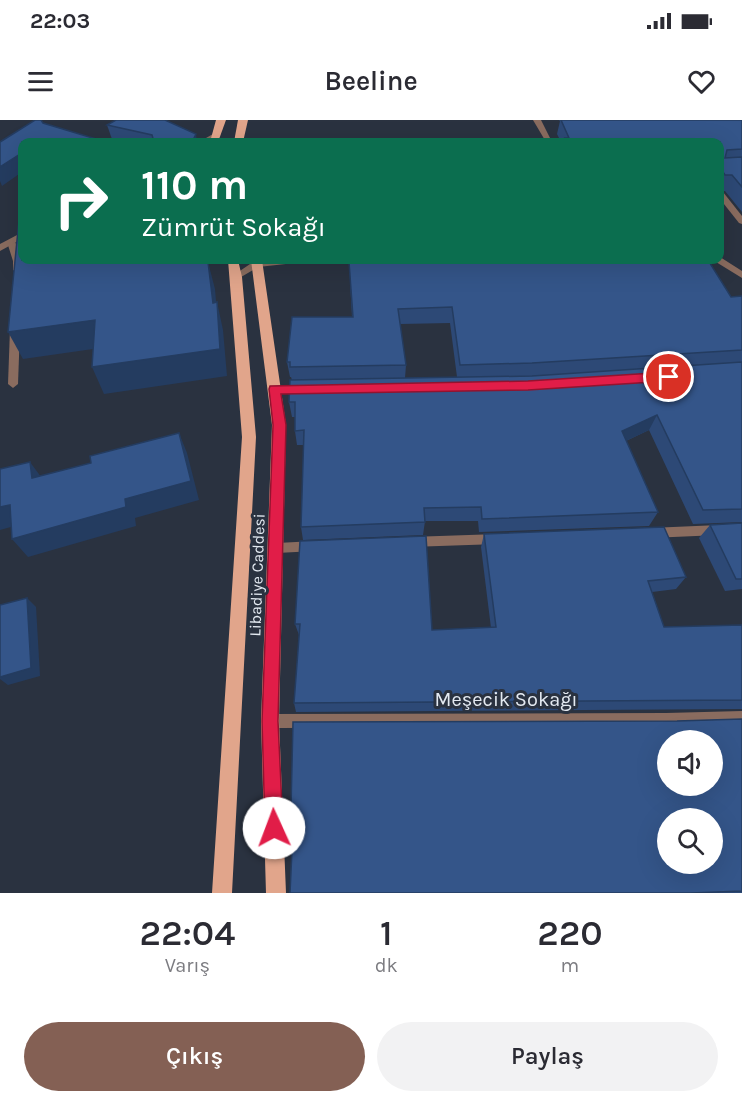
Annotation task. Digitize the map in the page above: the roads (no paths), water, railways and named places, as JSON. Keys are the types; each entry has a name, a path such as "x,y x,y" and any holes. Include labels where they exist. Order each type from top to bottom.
{"main road":[{"path":"215,138 221,120"},
{"path":"240,138 243,120"},
{"name":"Libadiye Caddesi","path":"222,893 249,437 234,264"},
{"name":"Libadiye Caddesi","path":"256,264 280,389 270,721 276,893"}],"street":[{"path":"537,120 547,138"},
{"path":"724,199 742,221"},
{"path":"0,236 11,242 18,261 17,283"},
{"path":"0,248 18,238"},
{"path":"724,263 741,273"},
{"path":"236,277 253,264"},
{"path":"13,384 16,316"},
{"path":"635,534 742,529"},
{"path":"396,543 515,538"},
{"path":"277,548 324,546"},
{"name":"Meşecik Sokağı","path":"270,721 666,720 742,717"}]}
